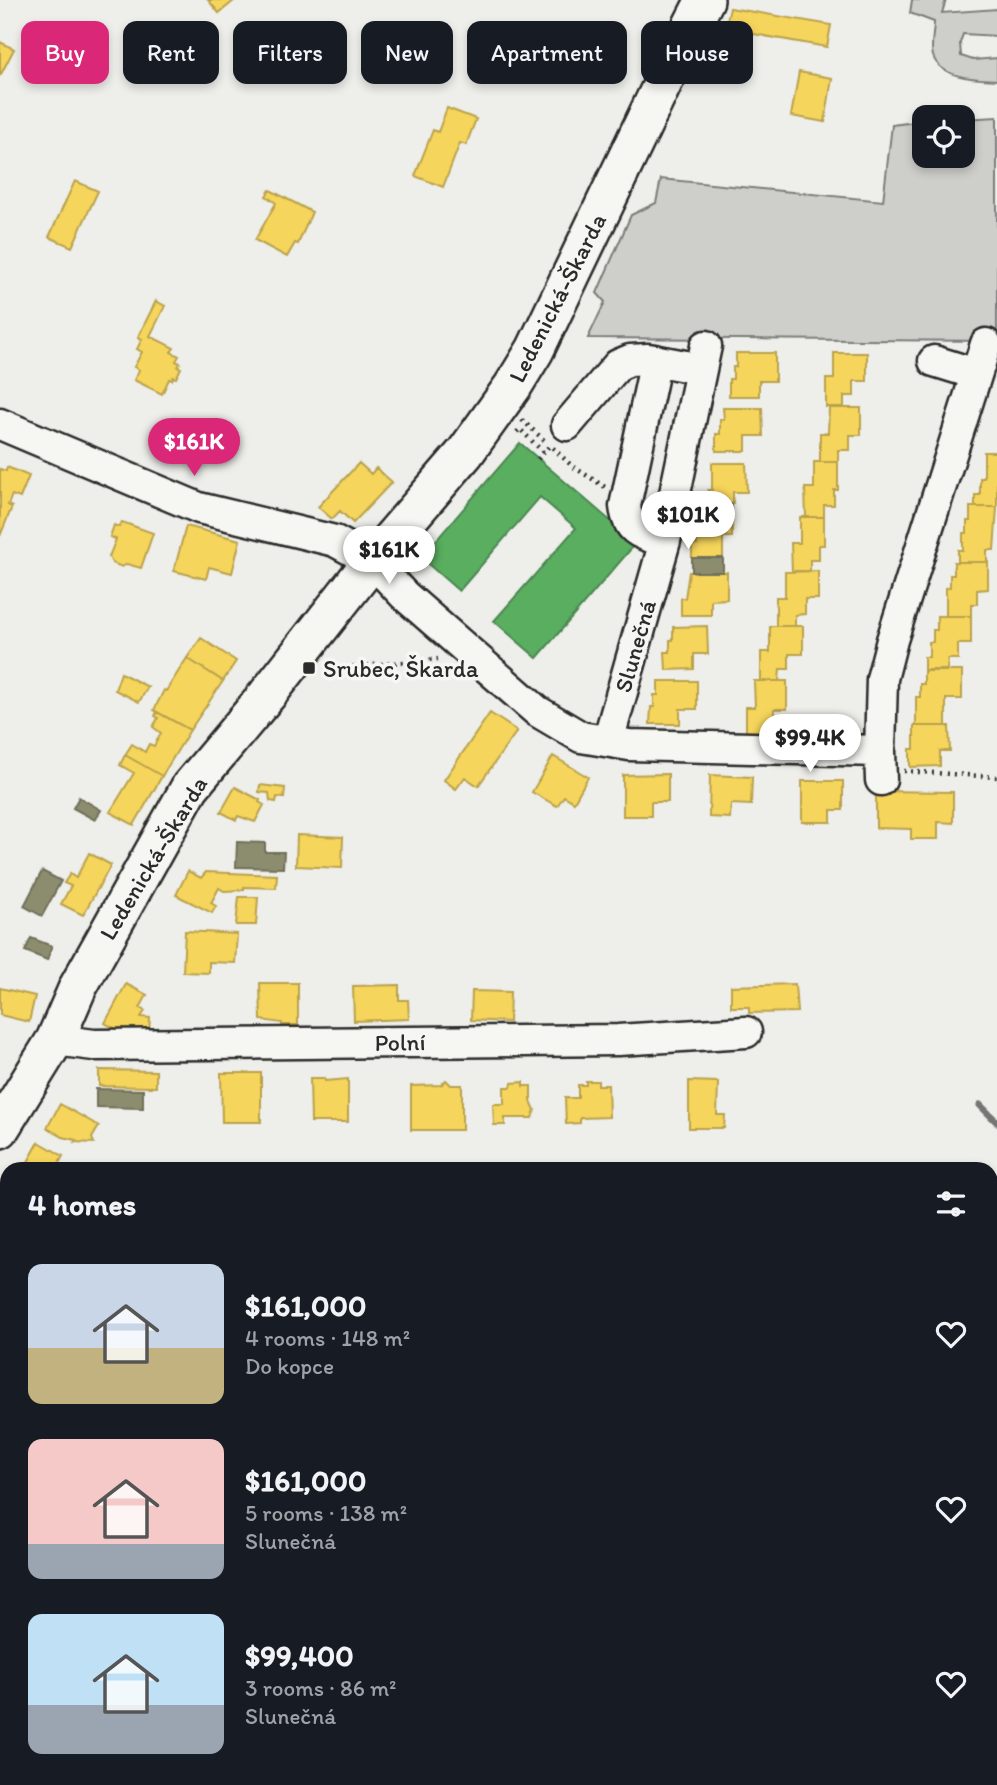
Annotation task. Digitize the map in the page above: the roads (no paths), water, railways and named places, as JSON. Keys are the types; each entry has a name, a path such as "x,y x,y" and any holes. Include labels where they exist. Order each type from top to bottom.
{"main road":[{"name":"Ledenická-Škarda","path":"0,1129 55,1040 78,987 190,787 372,561 466,453 513,386 535,350 705,0"}],"street":[{"path":"881,780 882,679 986,344"},
{"name":"Slunečná","path":"608,741 665,541 703,358 656,360"},
{"path":"558,435 618,365 630,360 656,360 625,506 630,526 636,531 665,541"},
{"path":"934,361 976,374"},
{"path":"0,424 199,508 334,541 372,561 404,595 537,711 581,737 629,745 880,751"},
{"name":"Polní","path":"55,1040 94,1045 618,1040 746,1032"}],"waterway":[{"path":"980,1105 997,1122"}],"place":[{"name":"Srubec, Škarda","path":"309,668"}]}
